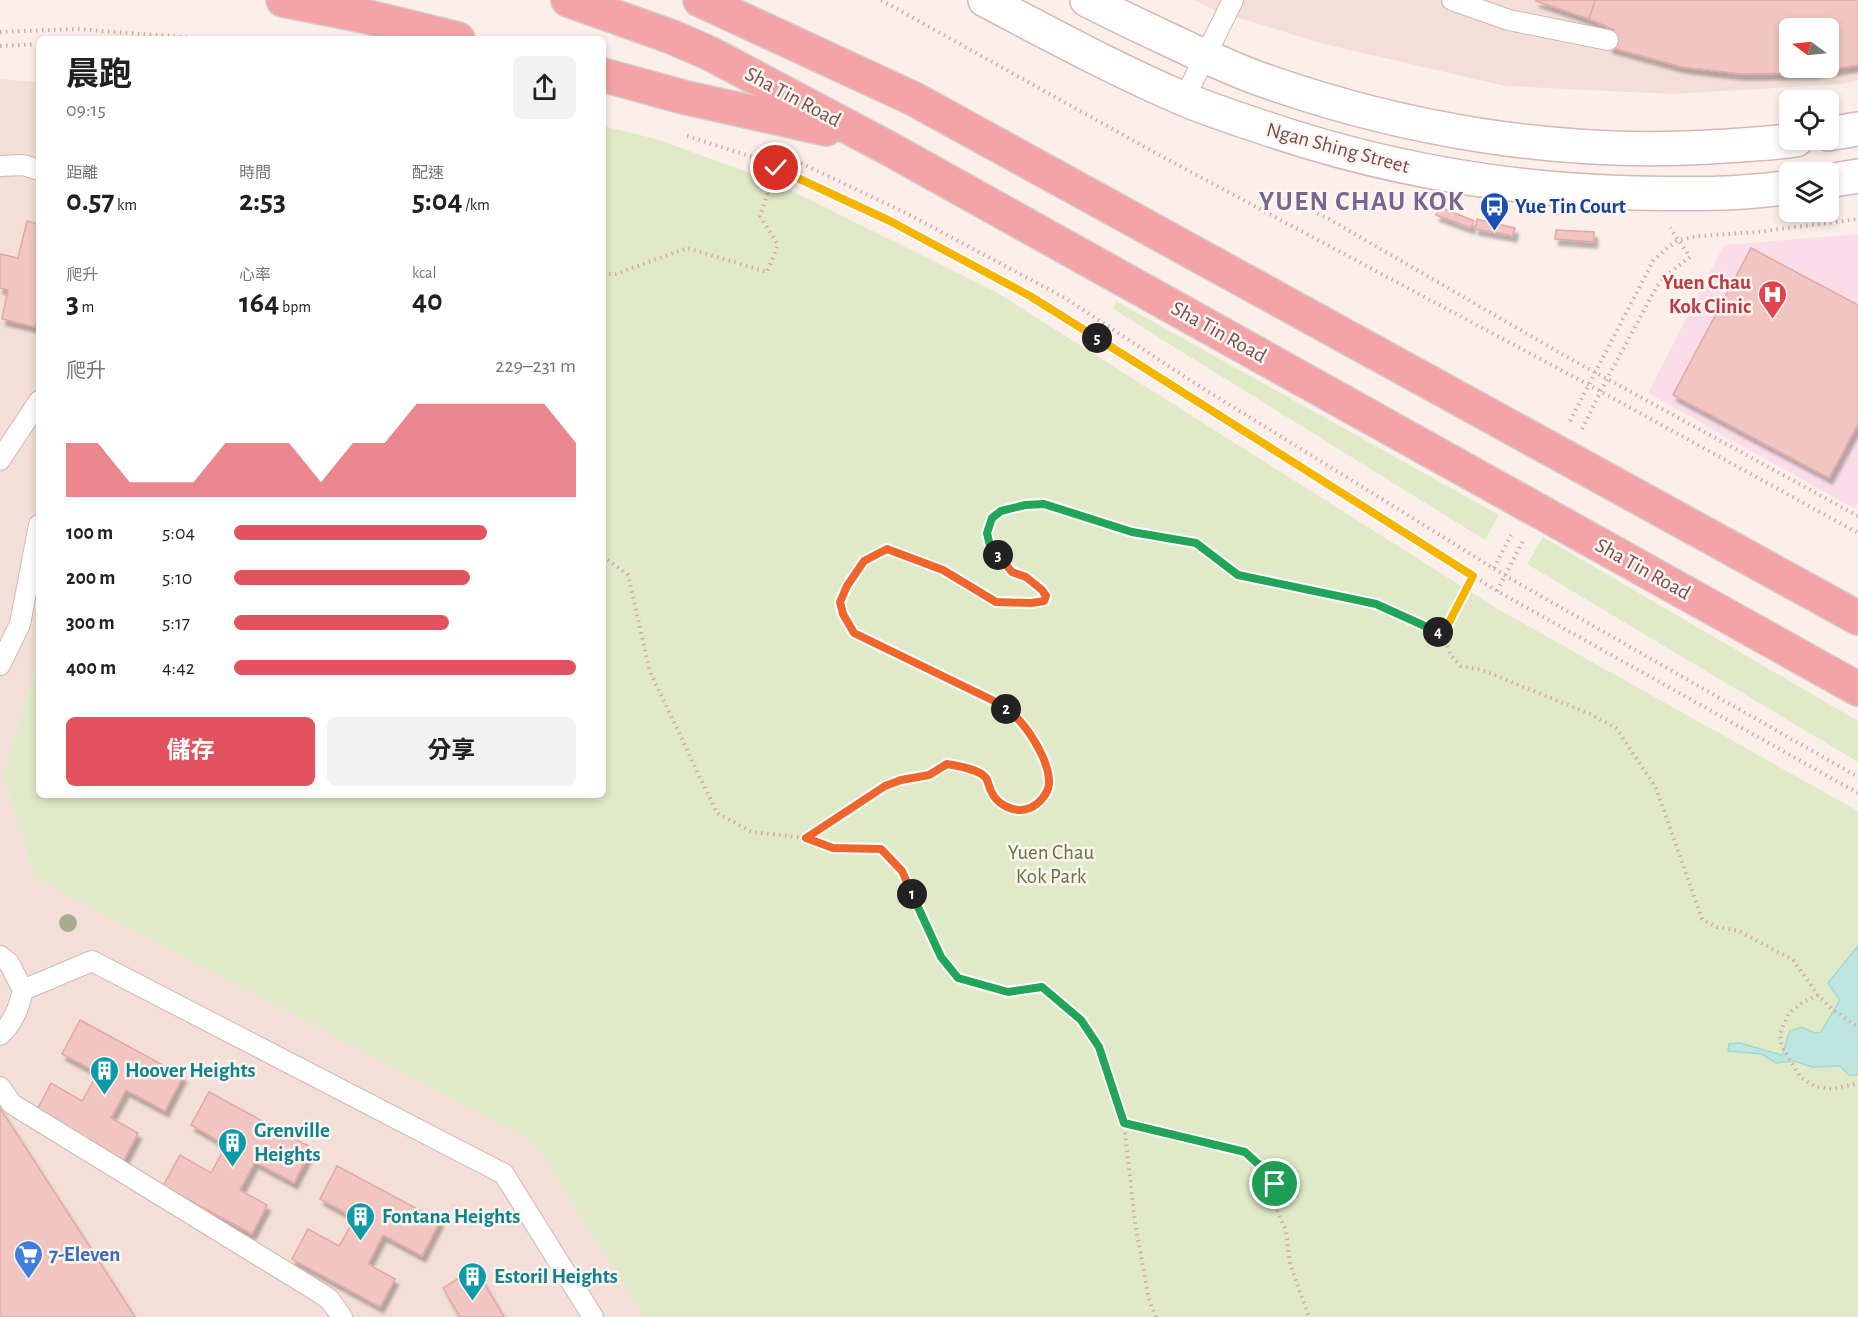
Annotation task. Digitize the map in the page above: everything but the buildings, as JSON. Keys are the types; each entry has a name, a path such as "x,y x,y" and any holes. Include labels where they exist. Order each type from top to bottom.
{"highway":[{"path":"283,0 364,16 446,36"},
{"name":"Sha Tin Road","path":"568,0 710,53 888,148 1858,689"},
{"path":"700,0 914,99 1858,618"},
{"path":"606,76 683,97 810,124 888,148"}],"street":[{"name":"Ngan Shing Street","path":"985,0 1078,49 1184,99 1260,127 1348,154 1495,183 1554,190 1676,194 1779,189"},
{"name":"Ngan Shing Street","path":"1087,0 1129,22 1257,78 1316,98 1415,123 1497,137 1592,148 1674,149 1779,143"},
{"path":"1839,132 1858,129"},
{"path":"1839,179 1858,176"}],"lane":[{"path":"1184,99 1233,0"},
{"path":"1452,0 1509,20 1608,40"},
{"path":"0,166 23,165 36,169"},
{"path":"0,460 36,406"},
{"path":"0,666 20,624 36,541"},
{"path":"0,956 9,963 23,990 18,1010 8,1028 0,1035"},
{"path":"23,990 92,961 504,1174 593,1317"},
{"path":"0,1087 12,1104 320,1293 330,1300 342,1317"}],"path":[{"path":"881,0 1161,156 1589,385 1858,533"},
{"path":"0,32 77,30 164,36"},
{"path":"0,46 36,44"},
{"path":"687,135 765,161 890,221 1030,296 1497,591 1858,792"},
{"path":"786,156 906,213 1065,298 1196,384 1505,575 1858,777"},
{"path":"606,274 616,274 687,248 768,272 778,245 760,216 776,168"},
{"path":"1285,198 1329,219 1607,379 1858,516"},
{"path":"1567,427 1653,261 1678,240 1858,219"},
{"path":"1578,436 1657,285 1690,257 1668,225"},
{"path":"806,838 885,786 901,780 929,775 947,764 968,768 986,777 996,799 1009,808 1029,809 1043,798 1049,783 1046,767 1034,740 1014,714 992,700 854,633 843,614 840,602 847,586 864,561 887,549 943,570 996,602 1044,601 1046,596 1042,590 1026,577 1012,572 990,546 987,533 992,518 1001,511 1025,505 1044,504 1132,532 1196,543 1238,575 1376,604 1443,634 1451,656 1461,666 1482,670 1590,714 1616,728 1656,789 1702,919 1717,927 1739,931 1793,960 1818,995 1832,1009 1858,1027"},
{"path":"1494,568 1514,529"},
{"path":"1497,591 1528,533"},
{"path":"606,558 628,575 650,672 717,813 752,832 806,838 833,848 881,849 902,871 941,957 958,978 1008,992 1042,987 1081,1020 1099,1047 1124,1123 1135,1222 1149,1300 1156,1317"},
{"path":"1443,634 1473,576"},
{"path":"1818,995 1789,1013 1780,1033 1781,1046 1801,1078 1816,1087 1833,1089 1858,1083"},
{"path":"1124,1123 1245,1152 1257,1163 1272,1171 1275,1184 1274,1203 1286,1231 1290,1264 1310,1317"}],"shaded area":[{"path":"1193,0 1858,0 1858,80 1843,84 1672,94 1505,86 1324,44 1216,11"},
{"path":"0,79 36,82 36,667 3,775 35,878 534,1142 644,1317 0,1317"},
{"name":"Yuen Chau Kok Clinic","path":"1858,234 1858,503 1855,509 1648,393 1724,245"}],"green space":[{"name":"Yuen Chau Kok Park","path":"606,127 656,139 772,181 996,292 1496,608 1858,811 1858,1317 644,1317 534,1142 35,878 3,775 36,667 36,798 606,798"},
{"path":"1116,301 1499,515 1485,540 1113,309"},
{"path":"1543,537 1858,721 1858,762 1527,564"}],"water":[{"path":"1858,946 1858,1075 1849,1075 1840,1066 1812,1067 1794,1061 1776,1063 1762,1054 1728,1051 1729,1044 1740,1043 1782,1055 1790,1031 1802,1027 1814,1033 1821,1032 1840,1000 1828,983"}],"place":[{"name":"Yue Tin Court","path":"1494,232"},
{"name":"Yuen Chau Kok Clinic","path":"1772,320"},
{"name":"Hoover Heights","path":"104,1096"},
{"name":"Grenville Heights","path":"233,1168"},
{"name":"Fontana Heights","path":"361,1242"},
{"name":"7-Eleven","path":"28,1280"},
{"name":"Estoril Heights","path":"473,1302"}],"district":[{"name":"YUEN CHAU KOK","path":"1362,201"}],"route":[{"path":"776,168 890,221 1030,296 1473,576 1443,634 1376,604 1238,575 1196,543 1132,532 1044,504 1025,505 1001,511 992,518 987,533 990,546 1012,572 1026,577 1042,590 1046,596 1044,601 996,602 943,570 887,549 864,561 847,586 840,602 843,614 854,633 992,700 1014,714 1034,740 1046,767 1049,783 1043,798 1038,803 1029,809 1016,810 1002,805 996,799 986,777 968,768 947,764 929,775 901,780 885,786 806,838 833,848 881,849 902,871 941,957 958,978 1008,992 1042,987 1081,1020 1099,1047 1124,1123 1245,1152 1257,1163 1272,1171 1275,1184"}]}
